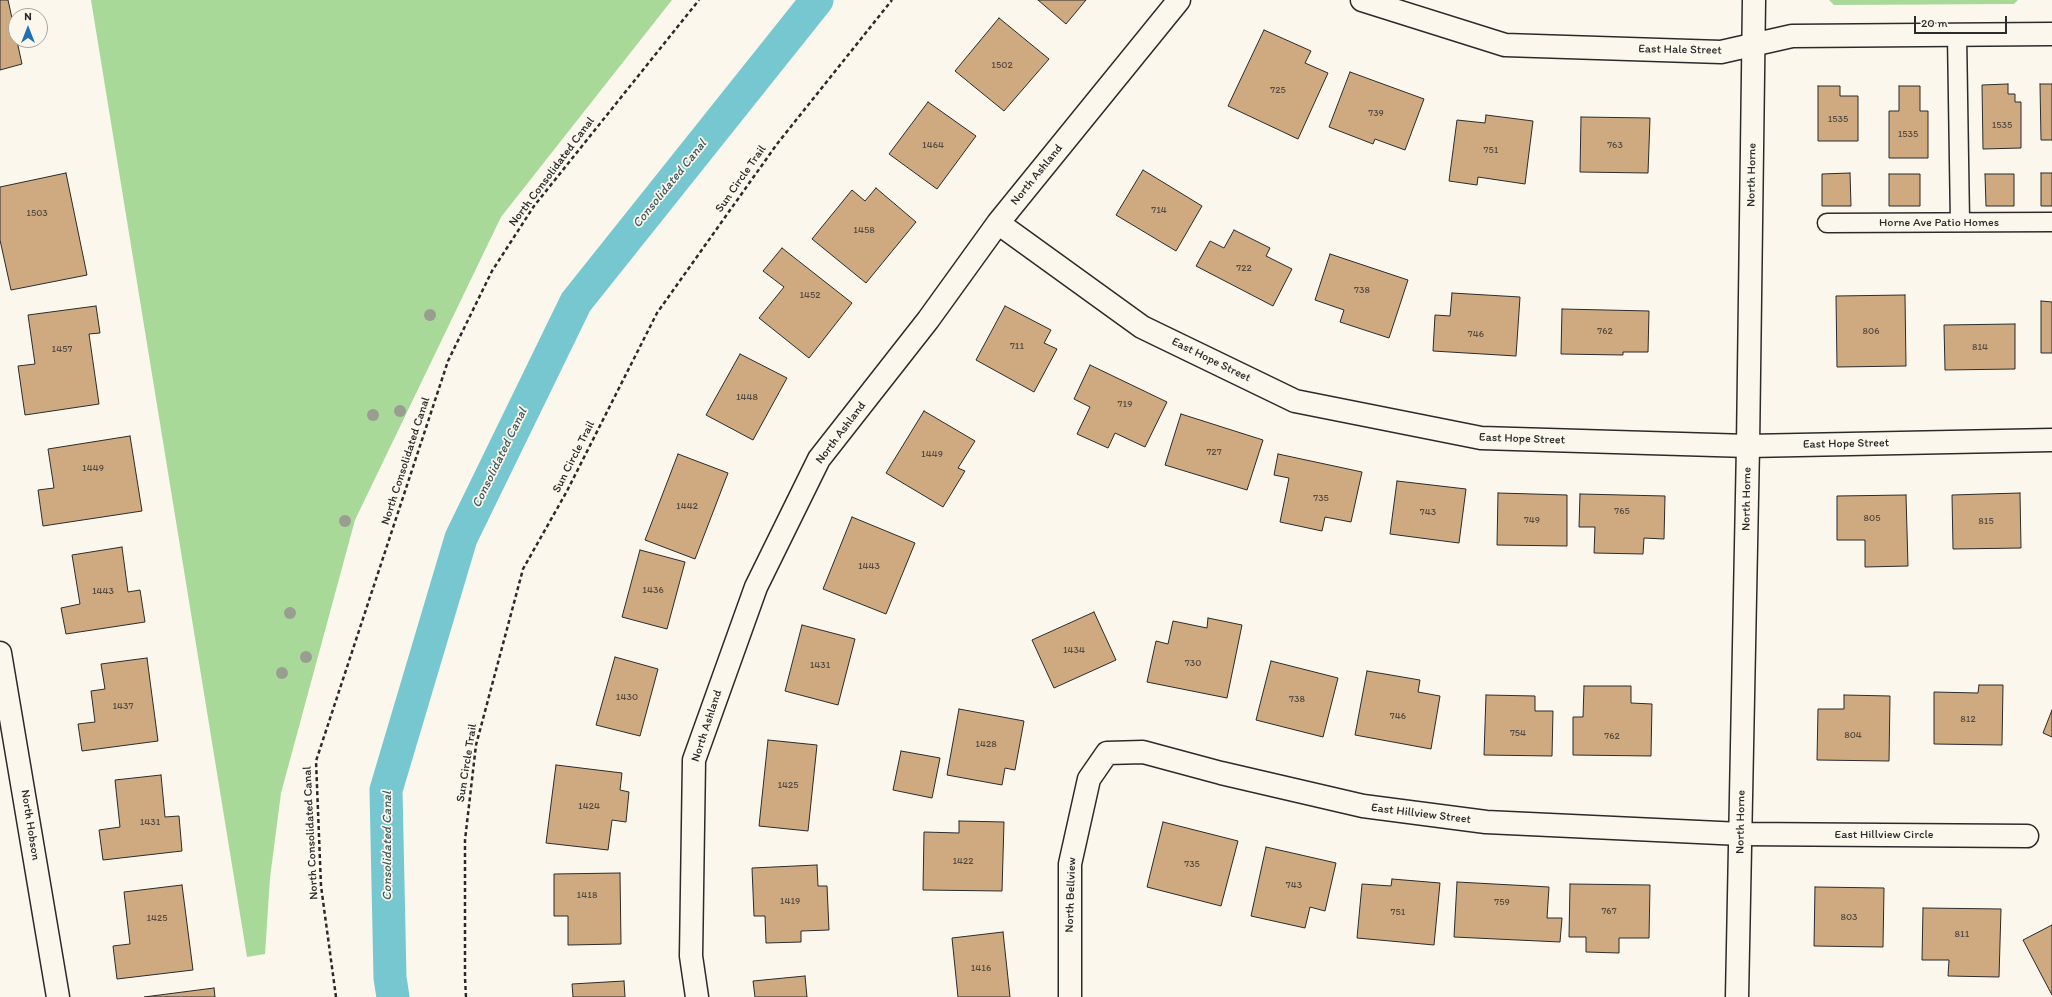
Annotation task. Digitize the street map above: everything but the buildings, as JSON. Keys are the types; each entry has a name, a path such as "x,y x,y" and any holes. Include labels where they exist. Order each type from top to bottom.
{"street":[{"name":"North Ashland","path":"697,997 691,956 694,760 756,587 819,459 928,320 998,223 1179,0"},
{"name":"East Hale Street","path":"1362,0 1505,45 1721,52 1792,36 2052,34"},
{"name":"North Horne","path":"1737,997 1748,446 1754,0"},
{"name":"East Hope Street","path":"998,223 1142,327 1295,401 1481,438 1748,446 2052,440"},
{"name":"North Hobson","path":"0,653 8,744 58,997"},
{"name":"East Hillview Street","path":"1107,753 1144,752 1221,773 1363,806 1486,822 1741,834"},
{"name":"North Bellview","path":"1070,997 1070,864 1088,779 1107,753"},
{"name":"East Hillview Circle","path":"1741,834 2027,836"}],"lane":[{"path":"1957,35 1960,222"},
{"name":"Horne Ave Patio Homes","path":"1827,223 2052,222"}],"path":[{"name":"North Consolidated Canal","path":"336,997 320,886 316,762 448,361 492,271 534,206 699,0"},
{"name":"Sun Circle Trail","path":"466,997 465,840 476,745 523,569 567,491 657,313 777,144 892,0"}],"green space":[{"path":"91,0 672,0 501,217 355,520 281,793 270,878 265,954 247,957"},
{"path":"1829,0 2018,0 2014,4 1834,5"}],"waterway":[{"name":"Consolidated Canal","path":"393,997 390,978 386,790 461,538 576,302 817,0"}]}
